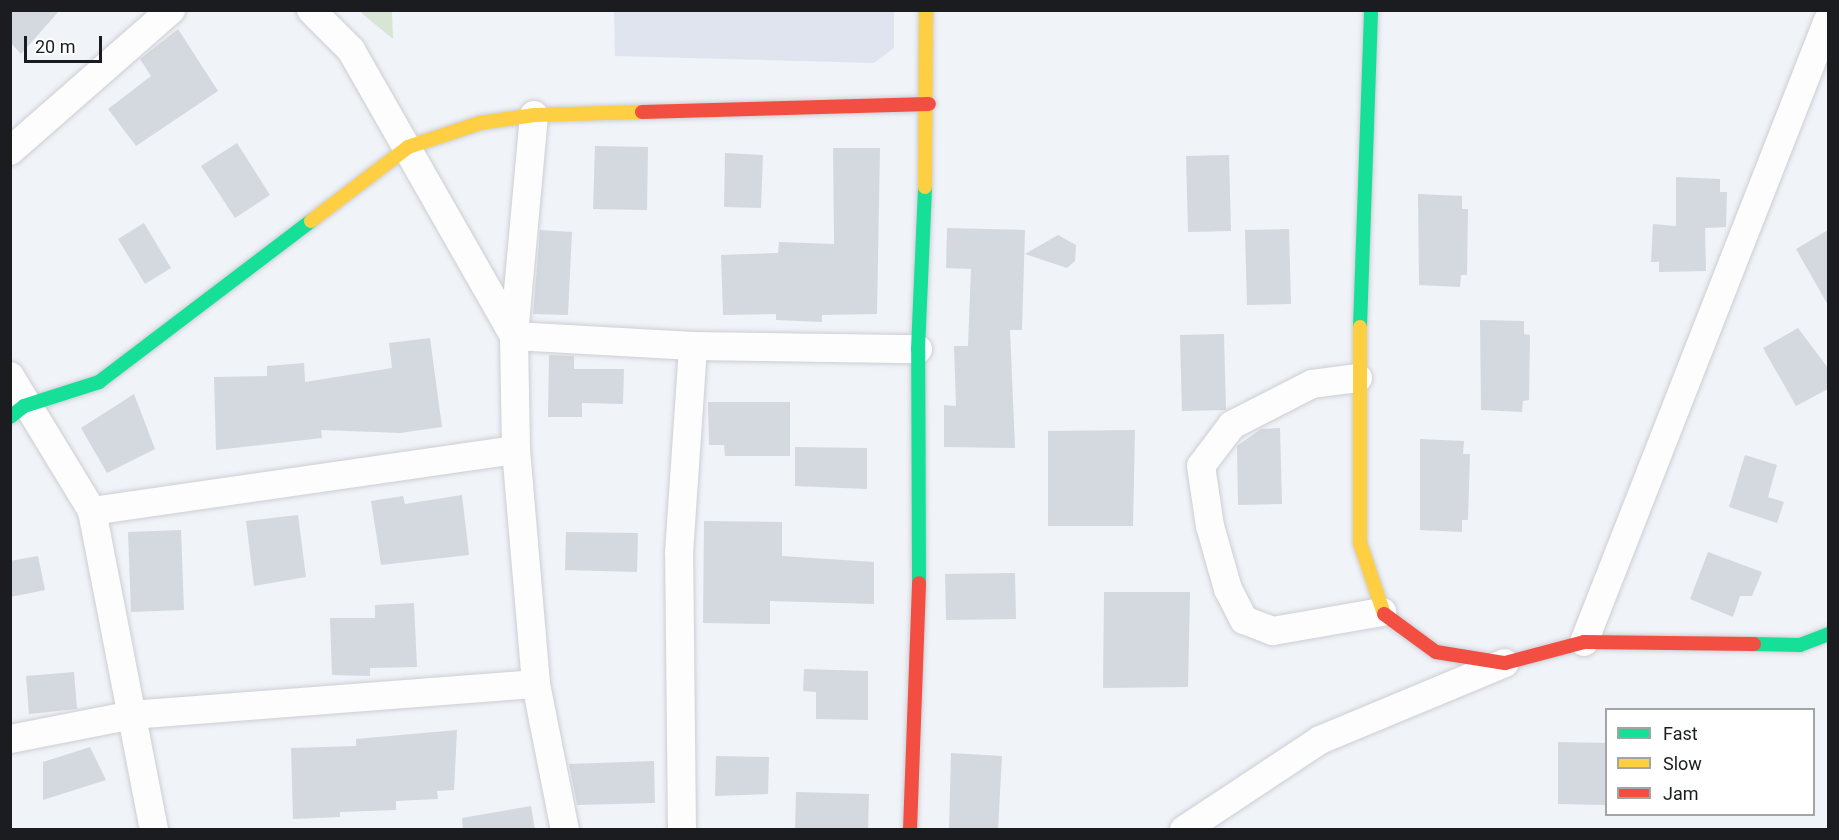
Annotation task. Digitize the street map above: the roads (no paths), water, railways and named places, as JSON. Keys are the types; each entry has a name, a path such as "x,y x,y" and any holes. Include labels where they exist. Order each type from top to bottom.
{"street":[{"path":"10,151 171,10"},
{"path":"311,10 351,50 514,336"},
{"path":"910,830 920,569 918,349 929,104 926,10"},
{"path":"1371,10 1358,378 1360,543 1382,612 1436,652 1504,663"},
{"path":"1584,642 1828,20"},
{"path":"17,412 99,382 408,147 480,123 534,115 929,104"},
{"path":"534,115 514,336 516,450 536,684 565,830"},
{"path":"514,336 693,346 918,349"},
{"path":"682,830 679,553 693,346"},
{"path":"10,376 17,412 92,511 154,830"},
{"path":"1358,378 1312,384 1232,426 1201,465 1210,526 1228,589 1245,620 1273,631 1382,612"},
{"path":"92,511 516,450"},
{"path":"1184,830 1320,740 1504,663 1584,642 1800,645 1828,634"},
{"path":"10,739 132,715 536,684"}]}
